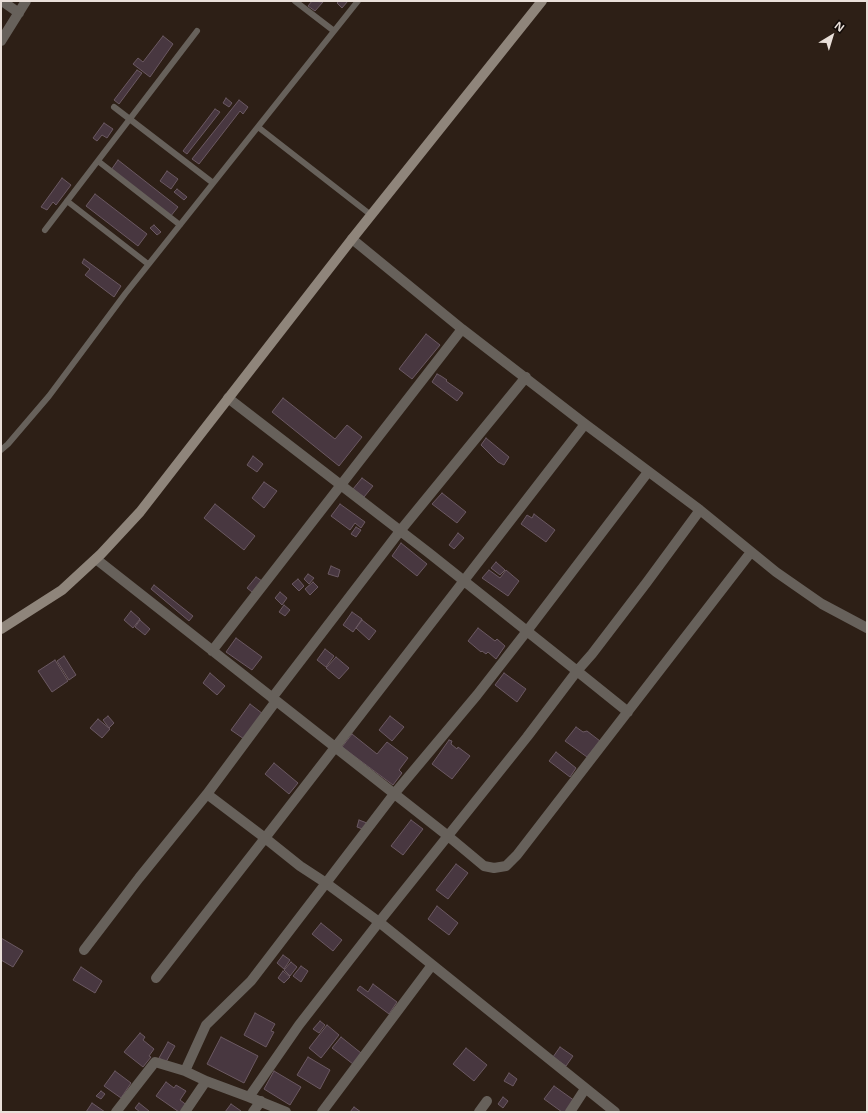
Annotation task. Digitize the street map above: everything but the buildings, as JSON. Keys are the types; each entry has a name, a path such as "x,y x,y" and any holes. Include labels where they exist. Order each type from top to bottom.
{"main road":[{"path":"1,629 62,590 96,558 140,512 352,239 542,1"}],"street":[{"path":"2,1 19,13"},
{"path":"2,38 26,1"},
{"path":"352,239 462,328 648,472 700,510 787,580 822,604 867,628"},
{"path":"212,651 462,328"},
{"path":"84,950 139,878 207,794 274,700 400,531 526,377"},
{"path":"228,398 465,581 628,712"},
{"path":"156,978 586,424"},
{"path":"185,1071 206,1025 251,980 394,794 527,631 648,472"},
{"path":"249,1096 299,1025 522,743 577,670 592,654 700,510"},
{"path":"96,558 484,866 494,868 506,866 517,855 751,552"},
{"path":"207,794 300,866 379,922 615,1112"},
{"path":"322,1112 432,965"},
{"path":"116,1112 155,1062 185,1071 206,1081 249,1096 286,1112"},
{"path":"186,1112 206,1081"},
{"path":"570,1112 585,1089"},
{"path":"254,1112 261,1101"},
{"path":"479,1112 487,1101"}],"lane":[{"path":"295,1 334,31"},
{"path":"1,450 8,444 49,396 148,264 358,1"},
{"path":"45,230 197,31"},
{"path":"114,107 213,183"},
{"path":"258,127 371,215"},
{"path":"98,161 180,225"},
{"path":"67,201 148,264"}]}
